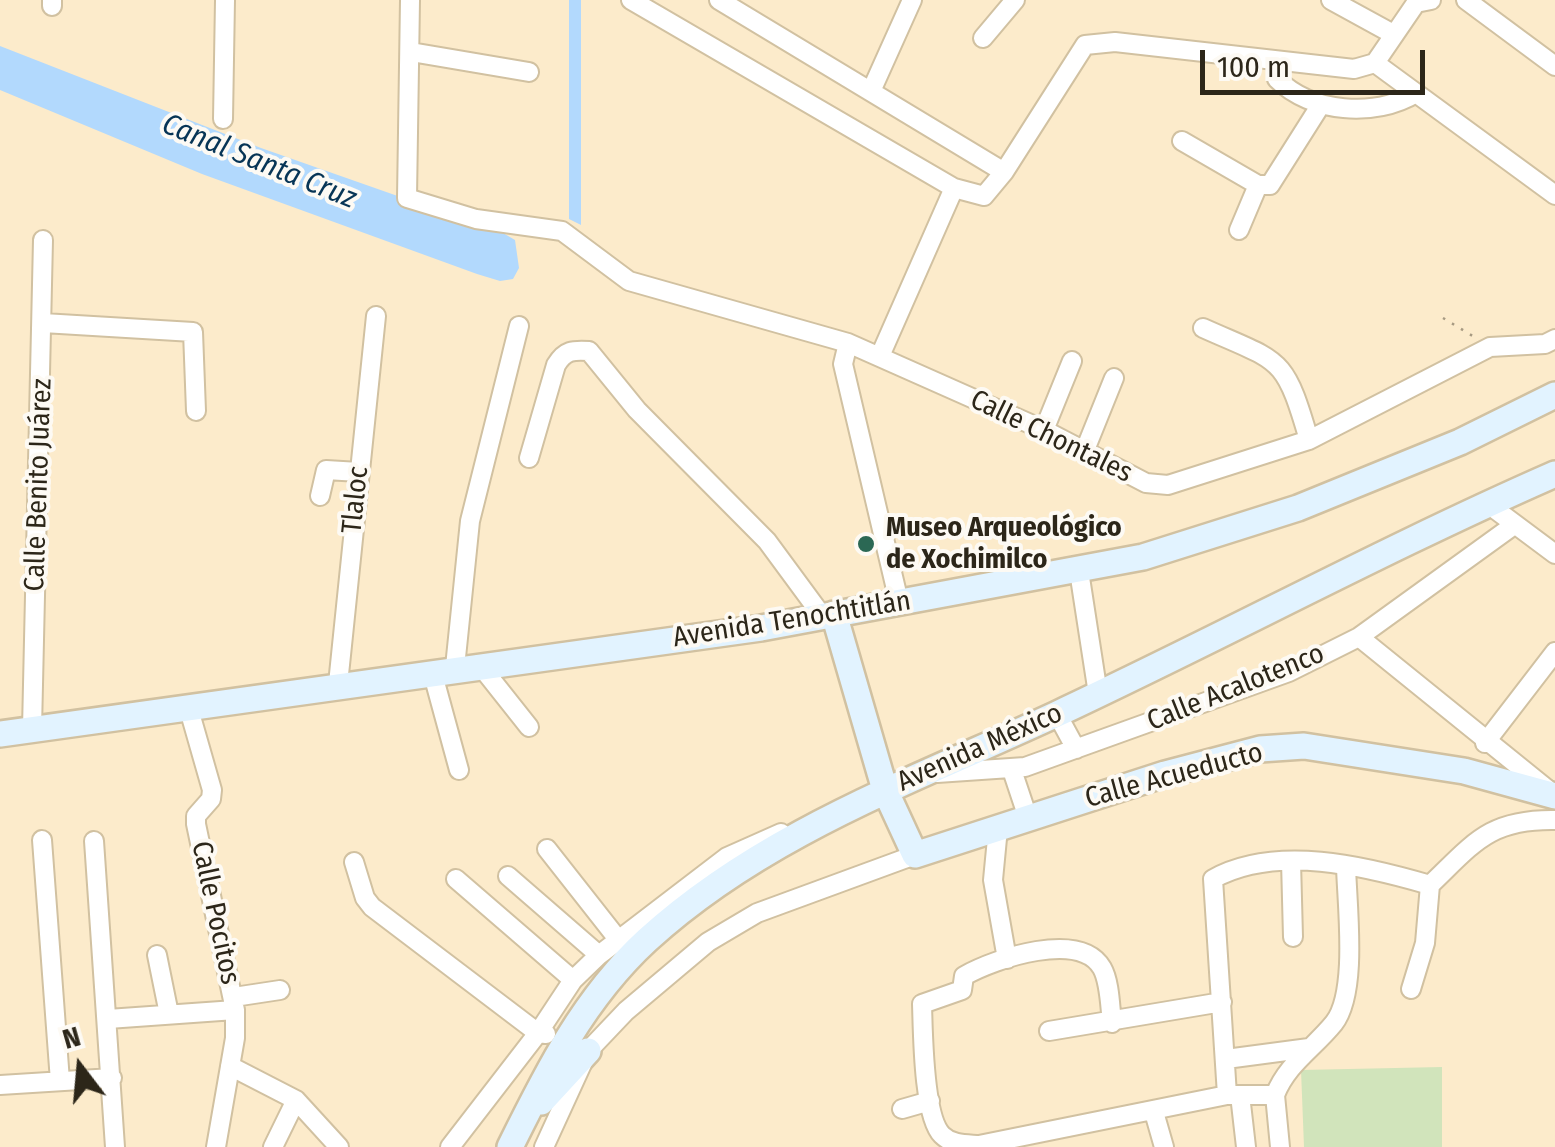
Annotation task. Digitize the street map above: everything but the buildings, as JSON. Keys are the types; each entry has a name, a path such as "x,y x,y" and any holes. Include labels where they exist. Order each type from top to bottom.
{"main road":[{"name":"Avenida Tenochtitlán","path":"0,734 828,616 1143,558 1298,508 1460,442 1555,395"},
{"name":"Avenida México","path":"510,1147 566,1037 614,974 682,910 835,814 1056,714 1555,474"},
{"path":"828,616 885,790 915,855"},
{"name":"Calle Acueducto","path":"915,855 1260,749 1304,746 1464,771 1555,795"},
{"path":"523,1119 588,1052"}],"street":[{"path":"223,119 225,0"},
{"path":"410,0 411,52 530,72"},
{"path":"631,0 954,188 984,196 1004,172 1085,45 1099,41 1354,69 1375,63 1416,3 1431,0"},
{"path":"719,0 1004,172"},
{"path":"872,89 912,0"},
{"path":"984,38 1015,0"},
{"path":"1331,0 1393,34"},
{"path":"1466,0 1553,61"},
{"name":"Calle Chontales","path":"411,52 407,198 476,219 562,231 629,281 769,317 848,343 1044,430 1146,484 1168,484 1309,440 1490,347 1546,344 1555,339"},
{"path":"1375,63 1555,195"},
{"path":"1276,79 1293,96 1320,106 1400,103 1416,93"},
{"path":"1182,141 1258,185 1270,185 1320,106"},
{"path":"1239,230 1258,185"},
{"path":"880,356 954,188"},
{"name":"Calle Benito Juárez","path":"32,729 44,323 42,240"},
{"name":"Tlaloc","path":"338,684 376,316"},
{"path":"44,323 193,332 196,411"},
{"path":"459,770 456,667 470,521 519,326"},
{"path":"1202,328 1282,367 1292,384 1309,440"},
{"path":"848,343 843,364 900,602"},
{"path":"529,458 556,365 572,350 589,351 637,410 767,542 828,616"},
{"path":"1044,430 1072,361"},
{"path":"1085,450 1114,378"},
{"path":"320,496 326,470 358,472"},
{"path":"1488,504 1555,554"},
{"name":"Calle Acalotenco","path":"926,773 1012,770 1288,672 1359,637 1514,525"},
{"path":"1079,571 1098,694"},
{"path":"1359,637 1555,795"},
{"path":"1485,742 1555,652"},
{"path":"456,667 529,727"},
{"name":"Calle Pocitos","path":"188,706 212,790 212,800 196,816 196,824 234,1003 230,1066 216,1147"},
{"path":"1056,714 1076,749"},
{"path":"1012,770 1028,818"},
{"path":"450,1147 538,1033 573,980 598,955 727,856 835,814"},
{"path":"1412,989 1426,943 1430,885 1486,831 1522,819 1555,820"},
{"path":"998,828 993,880 1008,960"},
{"path":"42,840 60,1081"},
{"path":"94,840 115,1147"},
{"path":"547,849 618,938"},
{"name":"Calle Acueducto","path":"544,1147 588,1052 626,1011 733,926 757,912 915,855"},
{"path":"1246,1147 1226,1060 1212,879 1291,861 1346,866 1430,885"},
{"path":"1291,861 1294,938"},
{"path":"354,862 364,898 372,908 538,1033 566,1037"},
{"path":"1280,1147 1275,1095 1284,1072 1338,1018 1347,987 1346,866"},
{"path":"508,876 598,955"},
{"path":"456,878 573,980"},
{"path":"1112,1023 1104,971 1082,949 1068,946 1008,960 964,976 962,990 954,996 922,1004 930,1106 944,1137 979,1146 1233,1095 1275,1095"},
{"path":"157,954 168,1014"},
{"path":"108,1019 234,1003 280,990"},
{"path":"1049,1031 1222,1002"},
{"path":"1226,1060 1312,1047"},
{"path":"230,1066 296,1100 339,1147"},
{"path":"0,1086 112,1078"},
{"path":"274,1147 296,1100"},
{"path":"902,1109 930,1106"},
{"path":"1154,1112 1164,1147"}],"path":[{"path":"1443,318 1490,347"}],"green space":[{"path":"1442,1067 1442,1147 1304,1147 1301,1070"}],"water":[{"path":"569,0 581,0 581,225 569,219"},
{"name":"Canal Santa Cruz","path":"0,46 261,148 503,233 515,240 519,268 513,279 500,281 477,274 202,174 0,90"}],"place":[{"name":"Museo Arqueológico de Xochimilco","path":"866,544"}]}
